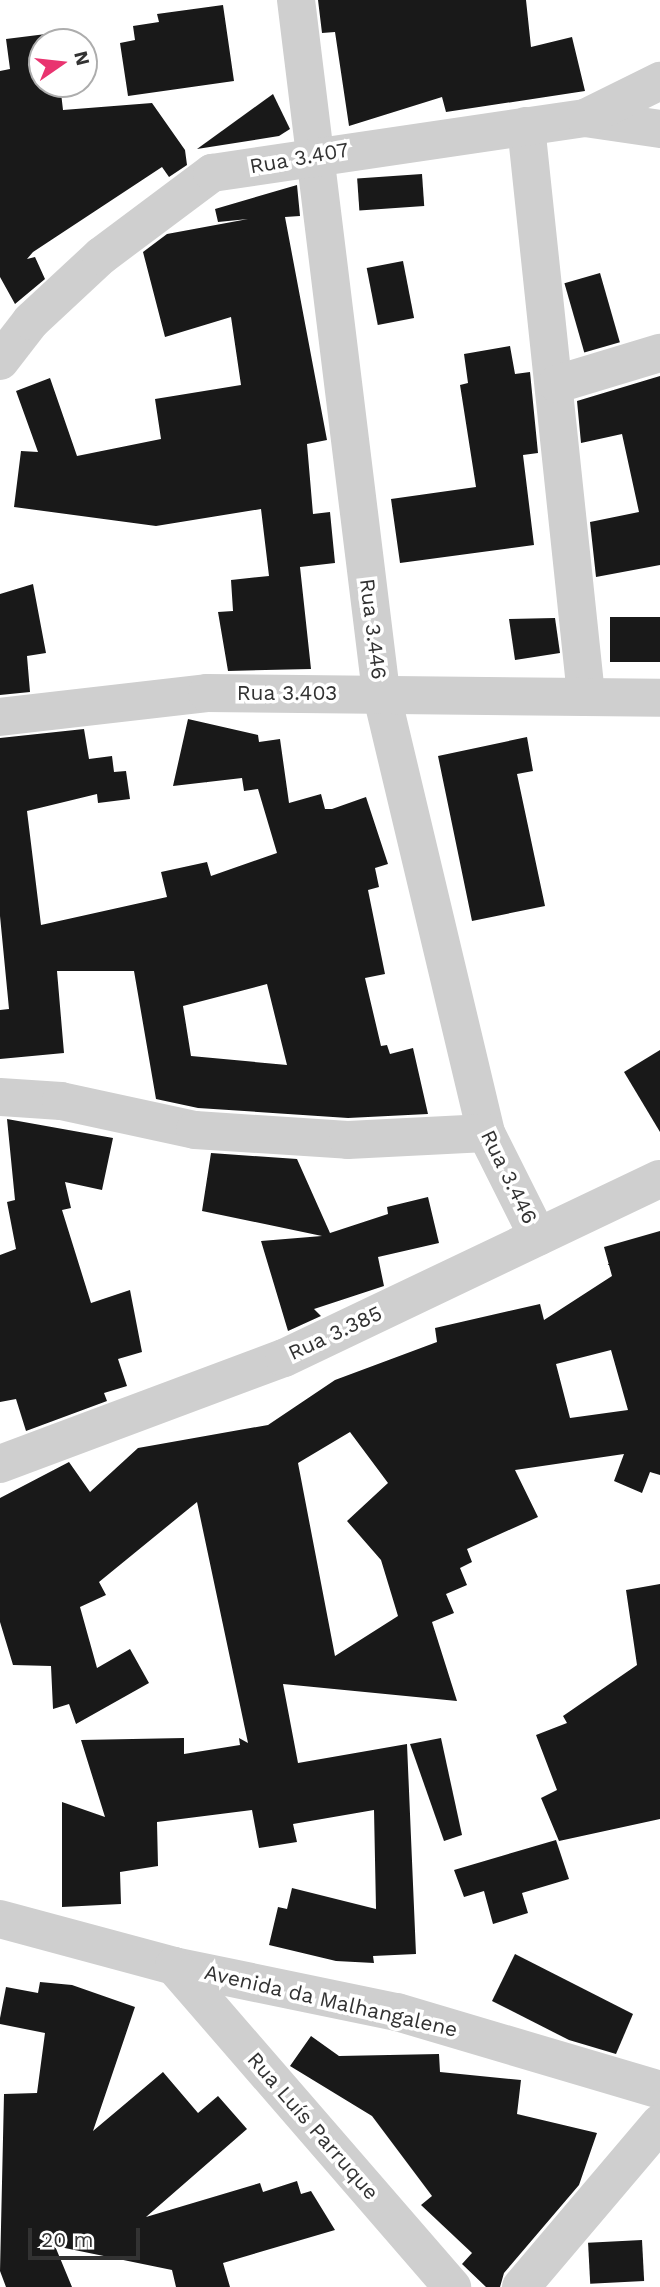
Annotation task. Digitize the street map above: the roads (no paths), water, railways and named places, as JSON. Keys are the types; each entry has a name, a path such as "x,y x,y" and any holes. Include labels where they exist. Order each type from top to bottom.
{"street":[{"name":"Rua 3.446","path":"296,0 381,692 485,1133 538,1237"},
{"name":"Rua 3.407","path":"0,361 31,321 190,184 212,173 585,118 660,81"},
{"path":"585,118 660,129"},
{"path":"526,126 557,384 586,695"},
{"path":"557,384 660,352"},
{"name":"Rua 3.403","path":"0,717 167,694 381,692 660,698"},
{"path":"0,1097 61,1101 195,1130 348,1140 485,1133"},
{"name":"Rua 3.385","path":"0,1464 284,1358 660,1179"},
{"name":"Avenida da Malhangalene","path":"0,1919 174,1966 397,2012 660,2091"},
{"name":"Rua Luís Parruque","path":"174,1966 444,2285"},
{"path":"521,2287 660,2123"}]}
